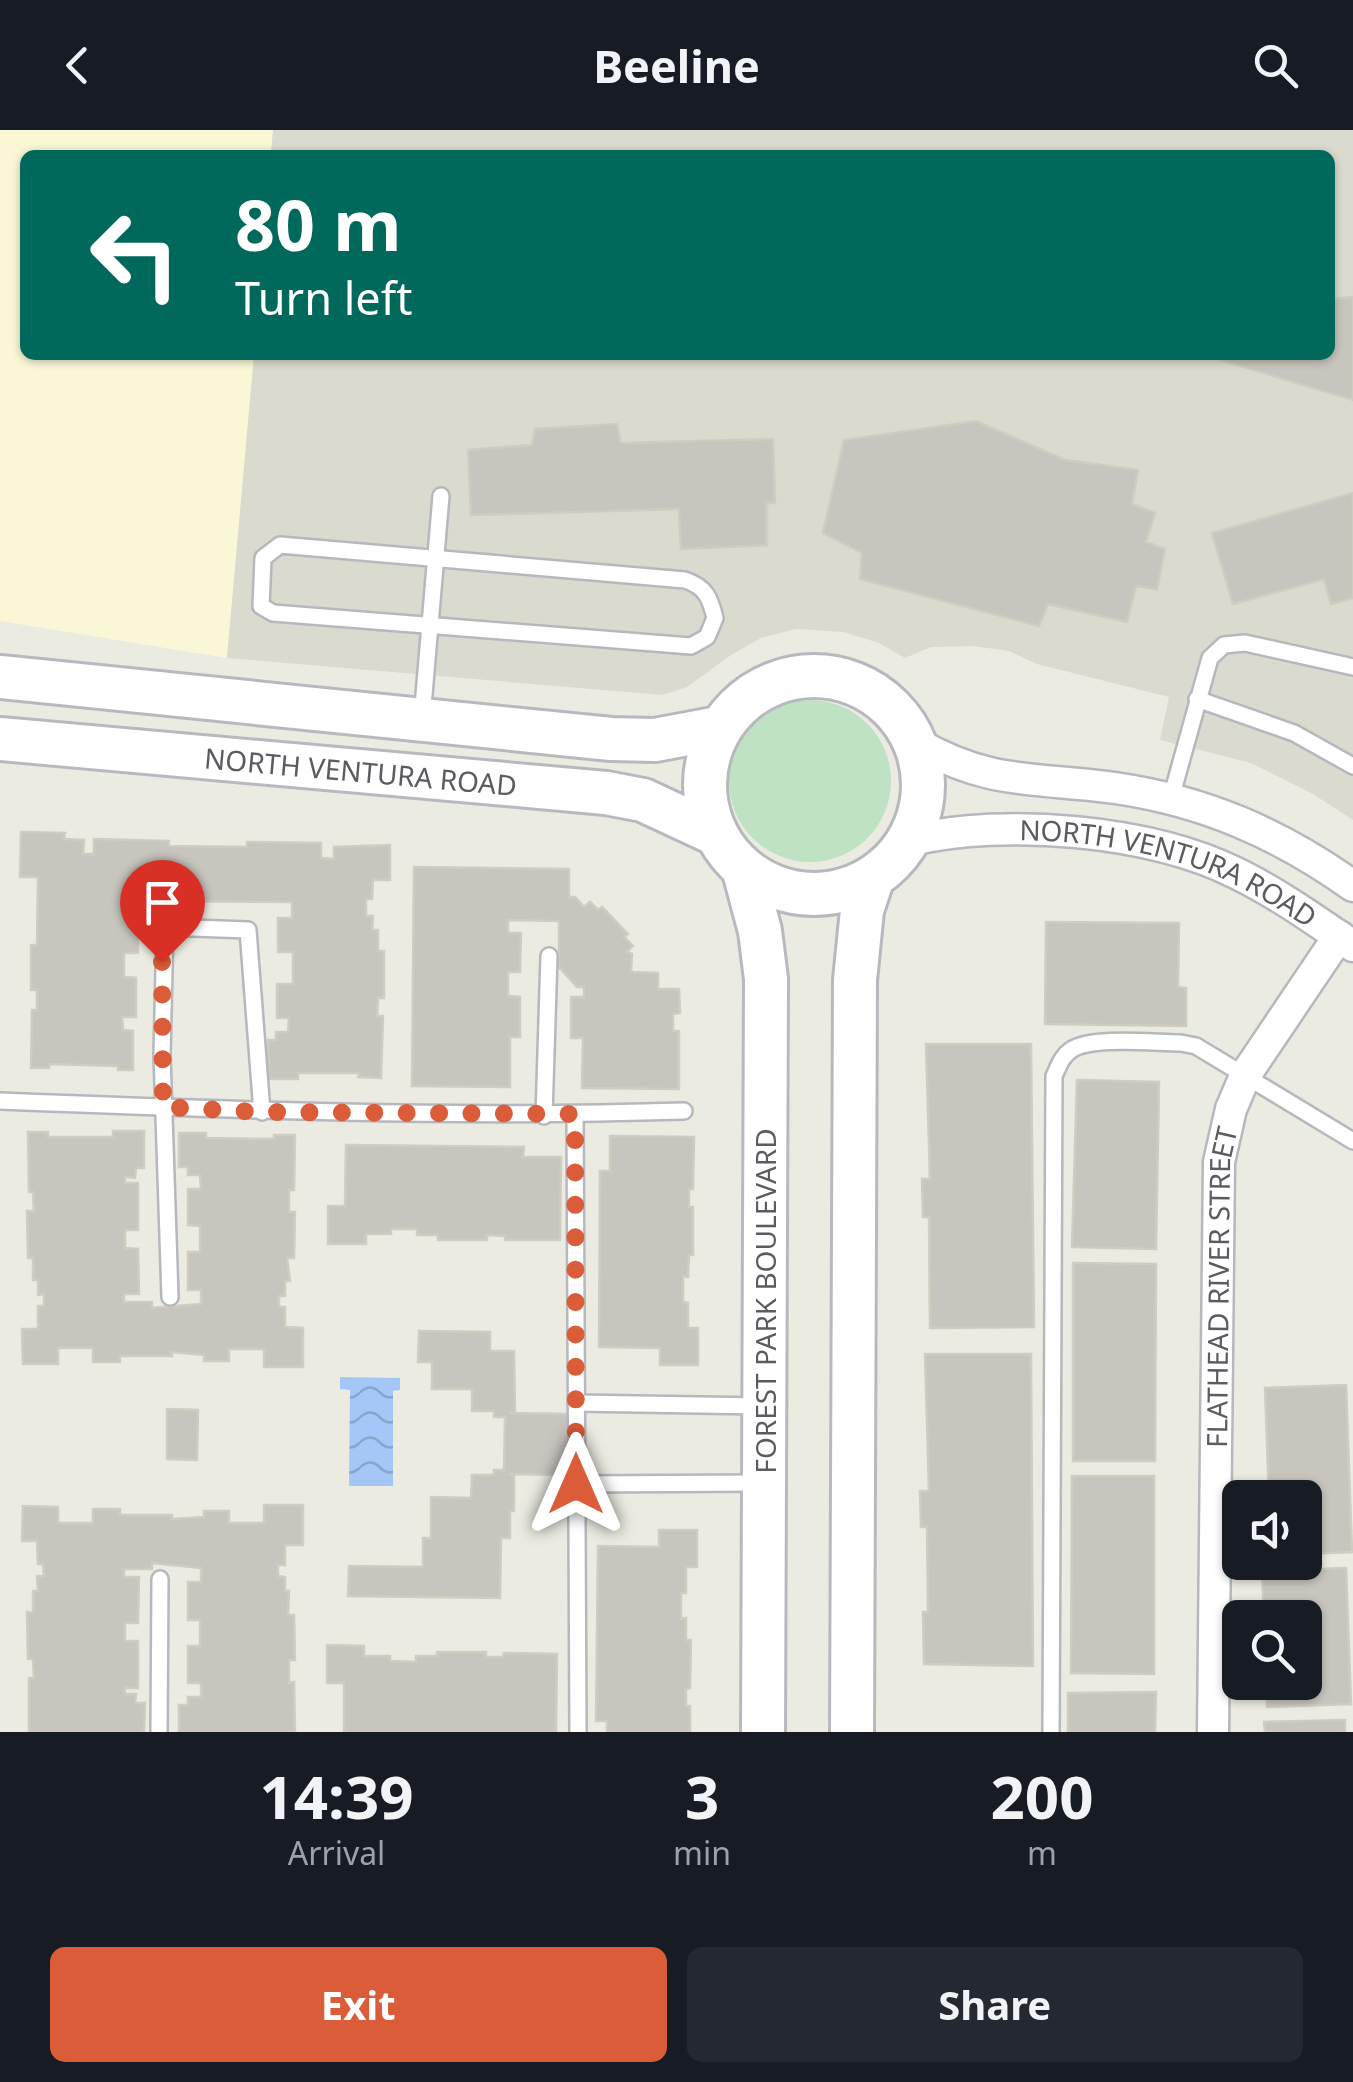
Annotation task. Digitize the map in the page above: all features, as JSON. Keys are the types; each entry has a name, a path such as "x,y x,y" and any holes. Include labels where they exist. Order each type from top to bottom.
{"street":[{"path":"805,675 839,678 872,691 898,714 916,743 922,772 920,808 912,840 872,880 845,892 811,895 776,888 744,872 729,857 716,834 705,799 706,762 719,728 741,702 771,684 805,675"},
{"name":"NORTH VENTURA ROAD","path":"0,678 421,722 640,740 719,728"},
{"name":"NORTH VENTURA ROAD","path":"0,738 606,793 643,800 716,834"},
{"name":"NORTH VENTURA ROAD","path":"916,743 942,758 998,777 1114,788 1218,811 1315,859 1353,886"},
{"name":"NORTH VENTURA ROAD","path":"912,840 952,830 995,828 1102,836 1190,854 1233,871 1346,941"},
{"name":"FOREST PARK BOULEVARD","path":"744,872 760,931 766,978 763,1732"},
{"path":"852,1732 856,980 862,910 872,880"},
{"name":"FLATHEAD RIVER STREET","path":"1213,1732 1220,1162 1230,1108 1246,1074 1346,941"}],"lane":[{"path":"421,722 441,496"},
{"path":"280,545 685,580 700,585 710,599 715,618 707,637 691,646 430,626 273,614 261,606 263,558 280,545"},
{"path":"1171,798 1210,658 1224,645 1244,643 1353,668"},
{"path":"1197,699 1294,733 1353,766"},
{"path":"170,1297 163,1107 165,927 248,930 262,1112"},
{"path":"544,1116 549,956"},
{"path":"1051,1732 1054,1076 1062,1059 1072,1049 1088,1043 1196,1046 1353,1140"},
{"path":"0,1100 262,1112 544,1116 684,1112"},
{"path":"575,1114 578,1732"},
{"path":"576,1403 765,1406"},
{"path":"576,1484 764,1483"},
{"path":"159,1732 160,1579"}],"shaded area":[{"path":"0,130 273,130 271,150 20,150 20,360 254,360 227,658 0,621"},
{"path":"273,130 1353,130 1353,820 1313,794 1251,763 1160,740 1169,697 1037,664 1009,651 973,646 931,647 905,658 879,643 844,632 796,629 761,638 687,687 662,695 227,658 254,360 1335,360 1335,150 271,150"}],"green space":[{"path":"810,700 841,706 867,724 885,750 891,781 885,812 867,838 841,856 810,862 779,856 753,838 735,812 729,781 735,750 753,724 779,706"}],"water":[{"path":"340,1377 400,1378 400,1390 393,1391 393,1486 349,1486 350,1390 340,1389"}],"building":[{"path":"1353,297 1353,400 1221,360 1335,360 1335,299"},
{"path":"976,421 1065,460 1138,470 1132,504 1155,513 1146,542 1165,549 1157,589 1136,586 1127,622 1048,604 1039,626 860,579 862,553 823,533 844,440"},
{"path":"617,424 621,443 773,439 775,503 767,503 767,545 681,549 679,509 471,515 468,450 532,445 535,429"},
{"path":"1353,493 1353,598 1331,604 1324,579 1233,604 1212,533"},
{"path":"21,832 65,833 64,839 84,840 83,854 94,854 94,839 169,841 169,846 321,843 321,858 334,859 334,847 390,845 390,880 373,880 372,899 366,899 366,916 373,916 372,930 378,930 378,951 384,951 384,998 378,998 377,1016 383,1016 381,1078 358,1077 360,1073 298,1073 298,1079 268,1079 268,1040 276,1040 276,1032 288,1032 289,1018 277,1018 277,984 293,984 293,952 278,952 278,918 292,918 292,902 126,901 126,912 138,912 138,953 124,953 124,977 136,978 136,1017 122,1017 123,1030 133,1031 133,1070 49,1064 49,1068 31,1068 32,1010 37,1010 37,990 31,990 31,945 37,945 38,877 20,877"},
{"path":"414,867 569,869 569,897 575,897 584,907 590,902 598,910 602,907 628,934 624,937 633,946 627,951 632,954 631,972 658,973 658,989 679,989 680,1013 673,1014 673,1031 679,1031 679,1089 582,1088 583,1038 571,1038 571,997 584,997 584,987 577,987 559,967 559,921 508,920 508,933 521,933 520,972 508,972 508,996 520,997 520,1037 510,1037 510,1087 412,1086"},
{"path":"1046,922 1179,923 1178,987 1186,988 1186,1026 1045,1024"},
{"path":"926,1044 1031,1044 1034,1327 930,1328 929,1217 923,1217 922,1179 930,1179"},
{"path":"1077,1080 1159,1082 1156,1249 1072,1247"},
{"path":"113,1131 144,1131 144,1168 136,1168 135,1178 125,1177 125,1183 138,1183 138,1230 125,1230 125,1248 138,1249 139,1294 124,1294 124,1302 152,1302 152,1308 201,1304 201,1290 188,1290 188,1252 200,1252 200,1226 188,1225 188,1189 201,1189 200,1175 188,1175 188,1167 179,1167 179,1133 206,1133 206,1138 274,1139 274,1135 295,1135 294,1190 289,1190 289,1212 295,1212 294,1258 287,1258 290,1281 285,1281 285,1296 279,1296 279,1307 285,1307 285,1327 303,1328 303,1367 264,1367 264,1349 229,1349 229,1361 204,1361 204,1355 172,1352 172,1356 120,1356 120,1362 93,1362 93,1348 58,1348 58,1364 23,1364 22,1329 38,1329 38,1306 44,1306 44,1294 38,1295 38,1280 33,1280 33,1258 28,1258 27,1211 34,1211 33,1192 29,1192 28,1132 48,1132 48,1137 113,1137"},
{"path":"610,1136 694,1137 693,1189 689,1189 693,1255 689,1255 688,1277 683,1276 683,1302 688,1303 688,1328 698,1328 698,1365 660,1365 660,1348 599,1347 600,1171 610,1171"},
{"path":"346,1145 524,1147 523,1157 561,1157 560,1240 505,1240 505,1236 487,1235 487,1240 438,1240 438,1235 417,1235 417,1229 391,1229 391,1234 366,1234 366,1244 328,1244 328,1206 345,1206"},
{"path":"1073,1263 1156,1264 1155,1461 1073,1461"},
{"path":"419,1331 490,1332 490,1351 514,1351 515,1412 509,1413 568,1414 567,1475 509,1474 514,1476 514,1511 510,1511 510,1538 501,1538 500,1598 348,1596 349,1566 423,1567 423,1538 431,1538 431,1497 471,1498 472,1475 494,1475 494,1470 504,1470 505,1417 494,1417 494,1411 472,1411 472,1389 432,1389 432,1362 418,1362"},
{"path":"925,1354 1031,1354 1033,1666 924,1664 927,1527 921,1527 920,1491 929,1491"},
{"path":"1346,1385 1352,1552 1322,1553 1322,1480 1268,1480 1265,1388"},
{"path":"167,1409 198,1410 197,1460 167,1459"},
{"path":"1072,1476 1154,1476 1154,1674 1071,1673"},
{"path":"264,1505 303,1505 303,1545 285,1545 285,1565 278,1565 278,1576 285,1577 285,1591 289,1591 288,1615 294,1615 295,1660 289,1660 289,1683 294,1682 295,1732 179,1732 179,1705 188,1705 188,1697 201,1697 201,1683 188,1683 188,1646 200,1646 200,1620 188,1620 188,1582 201,1582 201,1568 152,1563 152,1569 124,1569 124,1577 139,1577 138,1623 125,1623 125,1641 138,1641 138,1688 125,1688 125,1694 136,1694 135,1703 145,1703 144,1732 29,1732 29,1678 34,1678 33,1659 28,1659 27,1612 33,1613 37,1576 44,1576 43,1564 38,1564 37,1541 22,1541 23,1506 58,1507 58,1523 93,1523 93,1509 120,1509 120,1515 172,1515 172,1519 204,1517 204,1511 229,1511 229,1523 264,1523"},
{"path":"659,1530 697,1530 697,1567 686,1567 686,1593 681,1593 681,1619 686,1618 686,1640 691,1640 690,1688 686,1689 690,1732 607,1732 607,1721 596,1721 598,1546 659,1547"},
{"path":"1346,1568 1351,1704 1267,1707 1267,1700 1322,1700 1322,1600 1263,1600 1262,1580 1322,1580 1322,1569"},
{"path":"327,1645 364,1646 364,1656 390,1656 390,1661 416,1662 416,1656 437,1656 437,1652 486,1652 486,1657 503,1657 504,1653 557,1654 556,1732 344,1732 344,1683 327,1683"},
{"path":"1156,1692 1155,1732 1068,1732 1068,1693"},
{"path":"1345,1720 1345,1732 1265,1732 1264,1722"}],"route":[{"path":"162,962 163,1107 262,1112 575,1114 576,1484"}]}
